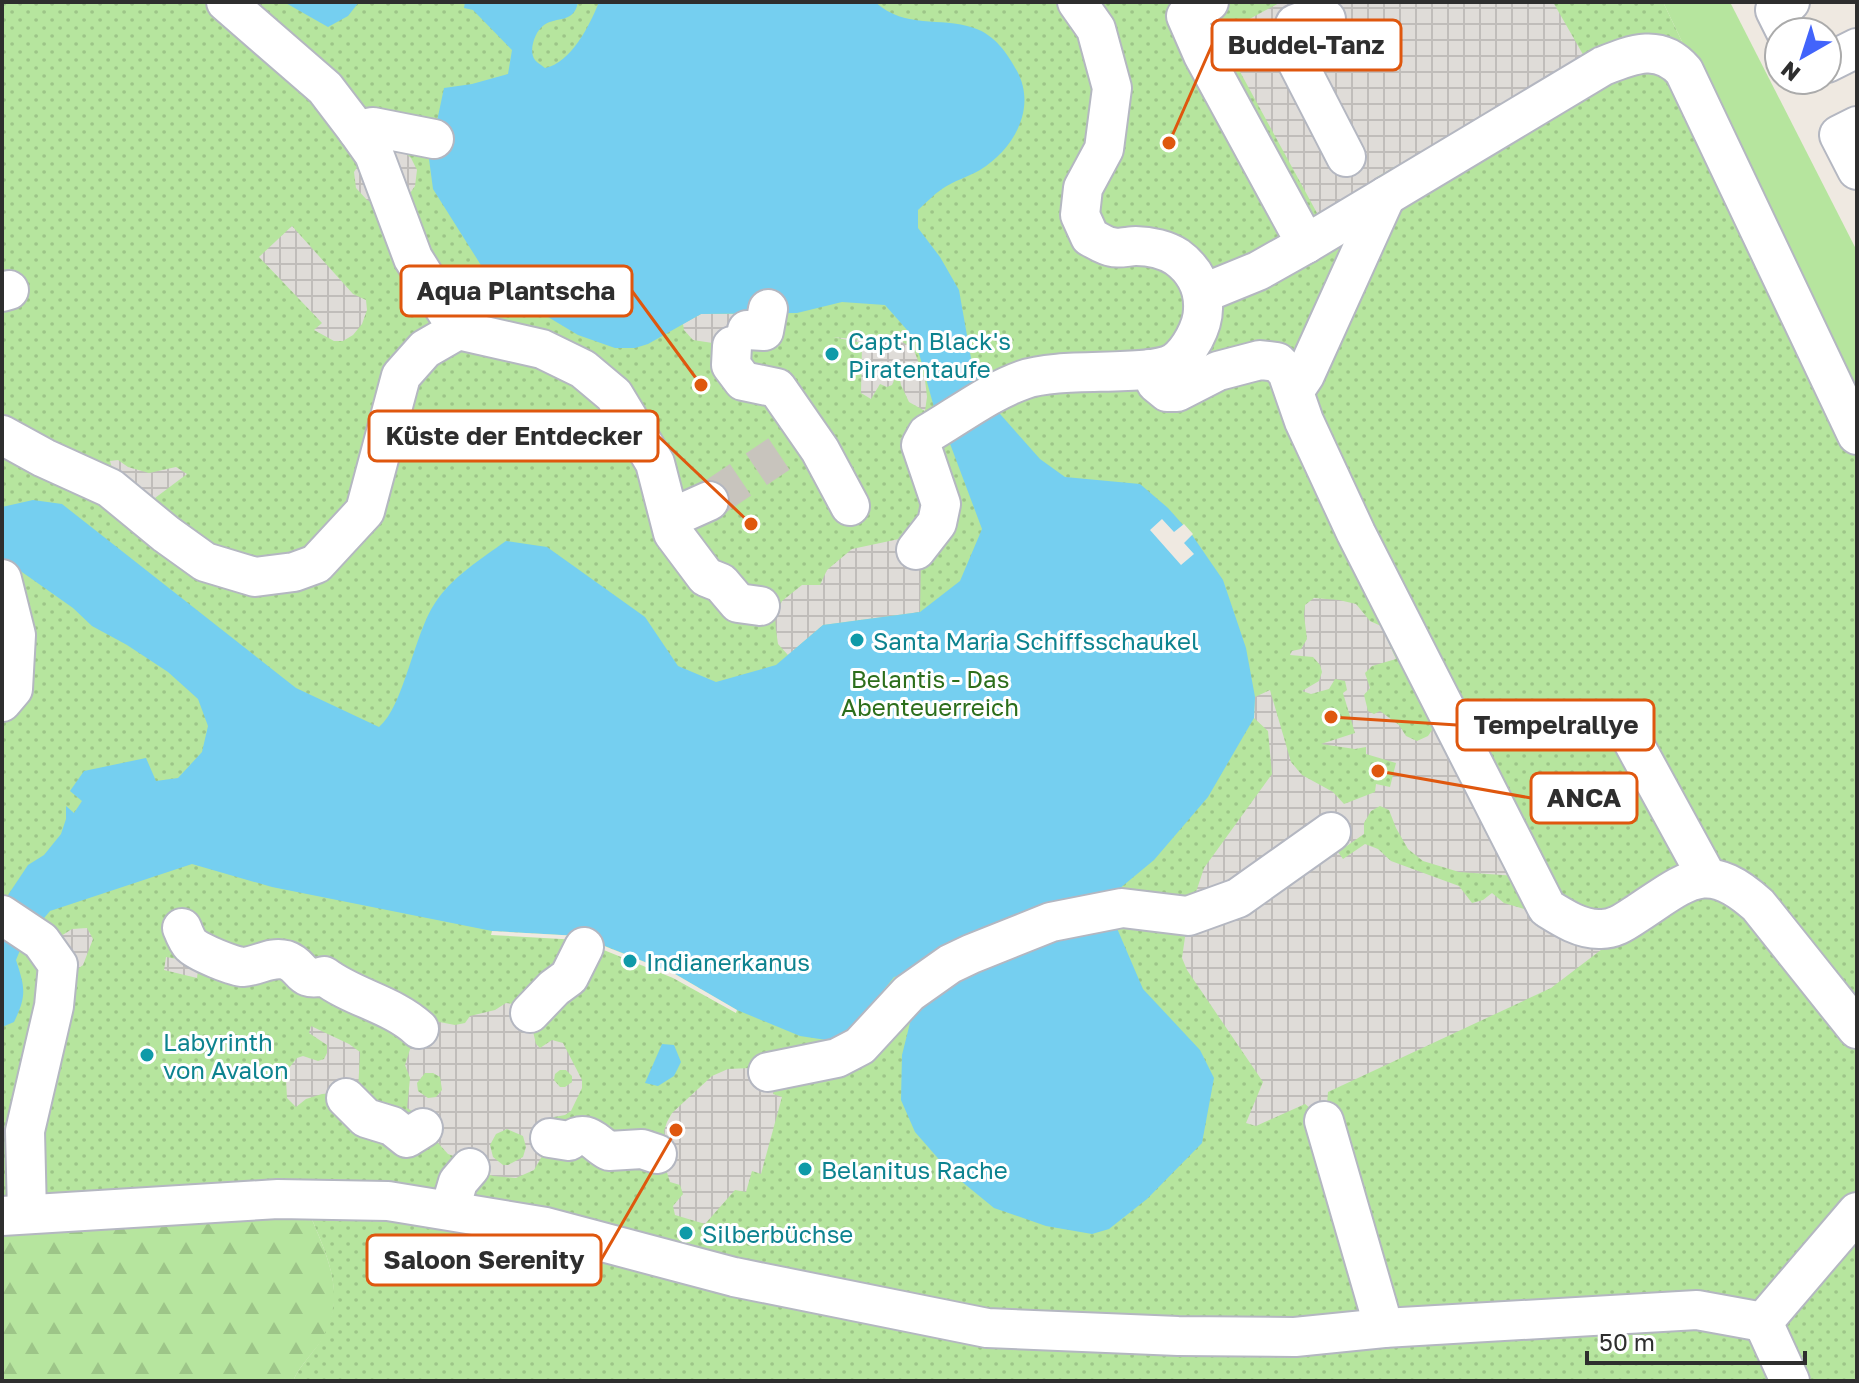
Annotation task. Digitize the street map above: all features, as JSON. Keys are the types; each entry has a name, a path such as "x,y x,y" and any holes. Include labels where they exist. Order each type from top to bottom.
{"street":[{"path":"226,2 325,88 374,154 413,258 458,330"},
{"path":"916,550 937,523 941,504 921,445 927,434 1025,380 1067,372 1150,369 1174,362 1191,343 1203,318 1204,293 1192,273 1177,258 1159,249 1112,247 1090,237 1080,215 1083,188 1104,149 1112,88 1096,29 1077,2"},
{"path":"1209,2 1186,16 1203,55 1306,244"},
{"path":"1778,16 1775,10 1790,2"},
{"path":"1326,19 1311,18 1295,24 1294,56 1346,157"},
{"path":"1204,293 1258,271 1306,244 1603,66 1632,55 1658,53 1674,59 1684,71 1857,435"},
{"path":"1857,126 1839,135 1857,170"},
{"path":"357,130 373,127 434,139"},
{"path":"1295,390 1305,375 1386,196"},
{"path":"753,329 731,365 743,381 777,388 820,450 850,506"},
{"path":"2,435 110,488 205,562 255,577 294,572 316,564 365,511 401,376 425,349 458,330 542,349 583,369 614,395 655,463 673,533 706,577 721,583 738,603 760,606"},
{"path":"1150,369 1156,383 1167,392 1177,392 1240,364 1260,360 1277,362 1287,372 1304,421 1356,533 1547,908 1582,926 1610,928 1623,923 1678,887 1707,877 1720,879 1739,887 1758,905 1857,1029"},
{"path":"671,518 709,501"},
{"path":"2,580 16,635 13,689 2,702"},
{"path":"1632,740 1707,877"},
{"path":"768,1072 837,1058 860,1046 909,993 950,964 971,954 1051,922 1122,908 1188,916 1238,898 1331,832"},
{"path":"2,915 41,941 58,965 54,1006 25,1131 14,1215 278,1199 388,1201 546,1227 734,1277 987,1328 1178,1336 1295,1337 1384,1328 1697,1310 1763,1322"},
{"path":"182,928 191,945 239,968 273,958 290,961 303,975 313,979 324,976 338,986 410,1020 419,1029"},
{"path":"530,1013 569,977 584,947"},
{"path":"346,1098 366,1118 392,1126 407,1138 423,1128"},
{"path":"1324,1121 1384,1328"},
{"path":"550,1138 569,1141 577,1135 592,1136 609,1151 642,1149 657,1154"},
{"path":"450,1209 458,1182 470,1168"},
{"path":"1763,1322 1857,1212"},
{"path":"1763,1322 1790,1381"}],"green space":[{"name":"Belantis - Das Abenteuerreich","path":"2,2 1663,2 1857,406 1857,1381 293,1381 324,1335 334,1303 327,1256 308,1210 2,1227"},
{"path":"1663,2 1730,2 1763,67 1763,96 1778,96 1857,251 1857,406"},
{"path":"308,1210 327,1256 334,1303 325,1335 293,1381 2,1381 2,1227"}],"shaded area":[{"path":"1281,2 1553,2 1585,58 1377,177 1386,196 1306,244 1317,213 1220,35"},
{"path":"383,145 399,148 411,158 417,170 415,186 406,199"},
{"path":"364,157 384,209 367,200 356,188 354,172"},
{"path":"292,226 353,294 366,300 367,310 362,324 343,341 334,341 314,330 322,323 259,257"},
{"path":"701,314 739,314 732,346 693,340 683,324"},
{"path":"893,335 914,350 925,380 925,411 909,402 901,385 897,363 894,364 892,385 887,387 880,384 871,399 861,393 862,343 833,337 882,342"},
{"path":"118,460 128,467 149,473 176,467 187,474 147,504 157,513 180,519 193,529 196,545 213,560 255,577 205,562 110,488 114,475 110,461"},
{"path":"899,539 916,550 921,561 920,612 823,625 788,655 778,644 776,630 775,617 782,601 802,585 820,585 827,570 852,549"},
{"path":"1314,598 1356,604 1370,621 1381,626 1396,659 1372,666 1365,673 1370,688 1364,695 1368,711 1374,714 1380,711 1399,725 1406,736 1417,741 1428,736 1437,723 1517,876 1459,872 1423,861 1408,849 1389,810 1380,806 1371,811 1364,823 1364,834 1338,852 1343,859 1365,844 1378,849 1391,861 1459,886 1472,903 1492,893 1504,903 1618,937 1551,988 1328,1092 1327,1104 1310,1108 1305,1104 1256,1126 1246,1123 1263,1082 1182,958 1188,916 1204,868 1272,774 1268,731 1254,718 1255,697 1270,690 1291,762 1302,775 1333,792 1344,804 1375,792 1376,784 1390,787 1396,763 1366,754 1366,747 1355,749 1321,744 1355,733 1343,693 1347,690 1345,681 1335,679 1329,689 1311,694 1302,691 1319,681 1322,672 1320,665 1313,657 1290,655 1292,651 1301,649 1307,639 1305,605"},
{"path":"87,928 93,939 83,965 71,974 48,931 61,936 72,929"},
{"path":"166,957 199,963 197,978 164,970"},
{"path":"506,1003 527,1006 536,1044 540,1048 552,1040 563,1043 582,1080 582,1088 571,1111 551,1121 549,1144 534,1170 516,1178 493,1176 470,1168 459,1158 448,1154 429,1133 424,1118 407,1108 410,1078 405,1065 413,1040 429,1020 455,1025 465,1023 470,1016 495,1010","holes":["560,1070 566,1070 572,1076 572,1082 565,1087 560,1087 554,1080","425,1073 433,1073 440,1077 442,1090 436,1097 428,1098 418,1091 417,1083","507,1129 523,1136 526,1147 523,1157 508,1165 493,1157 490,1145 496,1134"]},
{"path":"311,1026 360,1052 358,1092 322,1094 306,1099 296,1107 287,1098 289,1068 297,1058 303,1056 318,1061 324,1059 327,1053 327,1045 309,1033"},
{"path":"750,1068 768,1072 776,1085 773,1094 782,1097 761,1174 752,1171 746,1192 735,1190 705,1224 675,1215 673,1206 683,1194 680,1185 670,1182 665,1166 664,1131 667,1122 672,1113 712,1076 728,1069"}],"water":[{"path":"284,2 359,2 348,16 328,27"},
{"path":"465,2 578,2 573,14 549,22 535,36 533,56 545,68 554,65 571,51 585,32 599,2 875,2 899,16 981,31 1000,45 1017,71 1023,85 1023,113 1012,139 992,161 942,189 918,210 918,228 959,290 972,364 993,406 1040,459 1065,477 1140,484 1168,508 1192,535 1223,580 1246,648 1255,697 1254,718 1208,797 1154,860 1113,894 1116,926 1143,989 1200,1050 1214,1078 1202,1143 1147,1199 1109,1229 1092,1234 1046,1226 994,1208 950,1172 915,1132 901,1100 902,1055 913,1011 908,974 894,977 849,1034 833,1041 800,1036 737,1010 675,974 580,936 492,931 272,887 192,864 50,911 23,943 16,960 23,998 14,1022 2,1027 2,904 28,865 44,855 61,834 66,806 74,813 82,801 70,791 84,771 146,758 156,781 178,778 202,752 208,726 198,699 168,672 92,626 73,608 12,565 2,565 2,507 33,500 62,504 296,688 379,727 395,703 435,603 459,576 506,541 547,547 645,617 678,666 716,682 776,665 823,625 920,612 960,581 982,529 946,433 937,418 915,339 885,305 842,302 797,313 701,314 648,344 635,348 615,348 578,335 509,299 484,270 433,189 429,159 444,88 508,74 512,50 473,10 464,8"},
{"path":"662,1044 674,1045 681,1062 674,1076 658,1086 645,1083"}],"pier":[{"path":"1162,519 1174,532 1184,524 1193,534 1184,543 1194,554 1181,565 1150,530"},
{"path":"492,931 579,936 675,974 737,1010 736,1013 673,978 579,940 491,935"}],"tunnel":[{"path":"709,501 779,454"}],"place":[{"name":"Buddel-Tanz","path":"1169,143"},
{"name":"Capt'n Black's Piratentaufe","path":"832,354"},
{"name":"Aqua Plantscha","path":"701,385"},
{"name":"Küste der Entdecker","path":"751,524"},
{"name":"Santa Maria Schiffsschaukel","path":"857,640"},
{"name":"Tempelrallye","path":"1331,717"},
{"name":"ANCA","path":"1378,771"},
{"name":"Indianerkanus","path":"630,961"},
{"name":"Labyrinth von Avalon","path":"147,1055"},
{"name":"Saloon Serenity","path":"676,1130"},
{"name":"Belanitus Rache","path":"805,1169"},
{"name":"Silberbüchse","path":"686,1233"}]}
